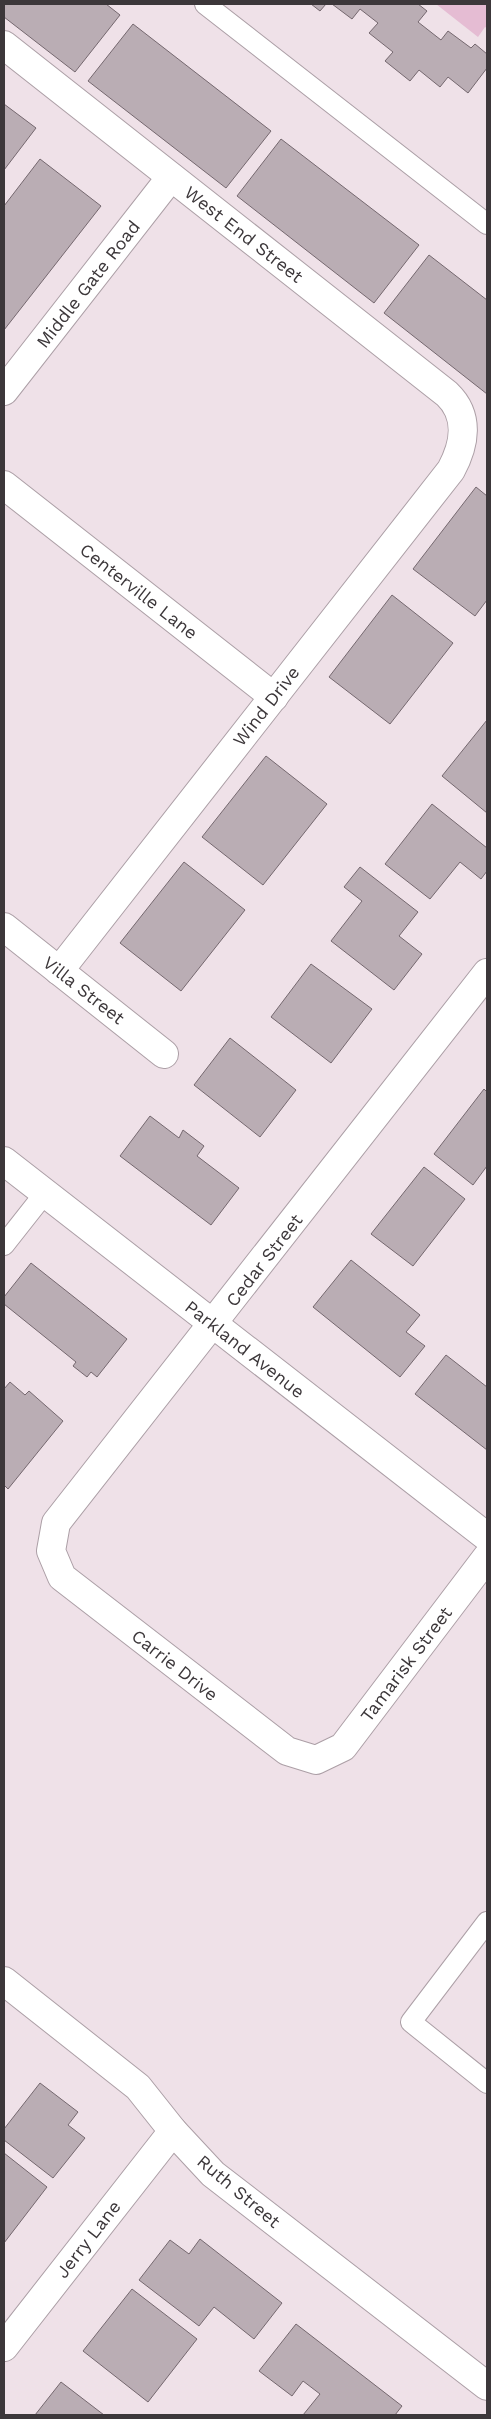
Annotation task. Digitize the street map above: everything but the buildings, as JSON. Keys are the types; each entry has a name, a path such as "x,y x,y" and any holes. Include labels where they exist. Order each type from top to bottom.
{"street":[{"name":"West End Street","path":"4,45 447,394 453,400 462,416 463,436"},
{"name":"Middle Gate Road","path":"4,391 171,177"},
{"name":"Wind Drive","path":"59,970 452,470 458,458 463,436"},
{"name":"Centerville Lane","path":"4,485 274,697"},
{"name":"Villa Street","path":"4,927 164,1054"},
{"name":"Cedar Street","path":"51,1551 56,1523 214,1325 487,973"},
{"name":"Parkland Avenue","path":"4,1161 487,1537"},
{"name":"Carrie Drive","path":"51,1551 62,1577 287,1752 316,1760"},
{"name":"Tamarisk Street","path":"316,1760 343,1747 487,1557"},
{"name":"Ruth Street","path":"4,1981 138,2086 173,2131 213,2174 487,2386"},
{"name":"Jerry Lane","path":"4,2347 173,2131"}],"lane":[{"path":"205,4 487,224"},
{"path":"4,1245 45,1193"},
{"path":"487,1922 410,2022 487,2083"}],"shaded area":[{"path":"436,4 487,4 487,28 485,27 478,37"}]}
